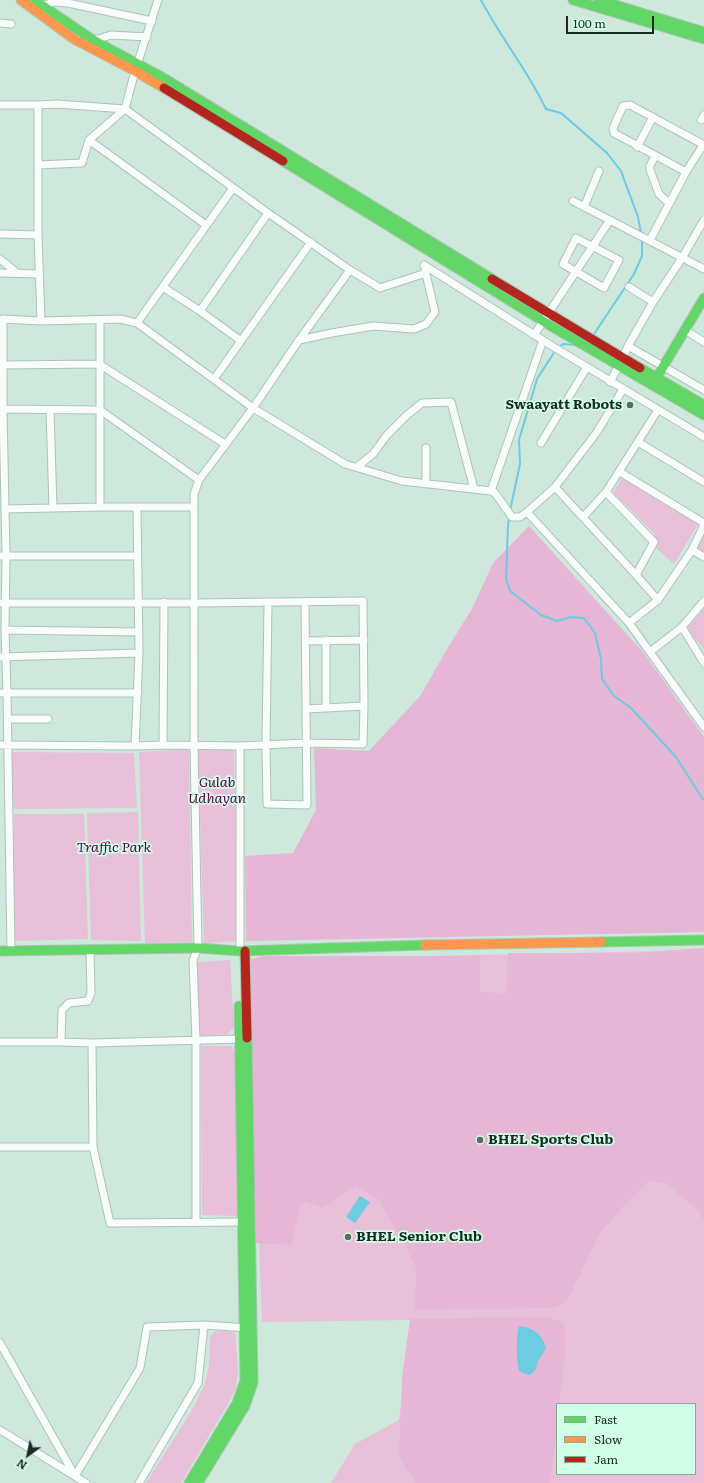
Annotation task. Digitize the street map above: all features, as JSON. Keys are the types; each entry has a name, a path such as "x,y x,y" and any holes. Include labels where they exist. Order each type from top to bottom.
{"main road":[{"path":"21,0 55,26 136,67 162,77 265,145 545,317 592,344 704,415"},
{"path":"34,0 90,43"},
{"path":"572,0 703,37"},
{"path":"599,0 703,37"},
{"path":"657,377 704,298"},
{"path":"621,362 657,377 704,405"},
{"path":"0,951 198,948 243,951 407,945 704,940"},
{"path":"198,1483 245,1406 253,1382 248,1328 243,951"},
{"path":"189,1483 238,1403 245,1381 248,1328"}],"street":[{"path":"38,165 82,163 89,140 125,109 136,67 158,0"},
{"path":"42,6 54,2 68,3 152,21"},
{"path":"0,23 11,24"},
{"path":"90,43 111,35 147,37"},
{"path":"0,105 57,104 125,109 268,213 350,270 380,288 426,273"},
{"path":"38,105 38,274 41,321"},
{"path":"649,240 686,172 704,145 630,105 623,106 614,124 613,131 616,135 686,172"},
{"path":"637,146 653,117"},
{"path":"89,140 206,225"},
{"path":"655,156 650,166 650,170 659,194 669,203"},
{"path":"584,207 598,171"},
{"path":"137,324 233,188"},
{"path":"573,201 704,269"},
{"path":"200,311 268,213"},
{"path":"534,335 610,220"},
{"path":"610,382 653,302 682,258 704,220"},
{"path":"0,234 38,235"},
{"path":"576,238 593,246 619,260 604,288 563,264 576,238"},
{"path":"214,379 311,242"},
{"path":"0,259 17,273"},
{"path":"299,340 332,332 373,326 414,329 426,324 435,312 424,265 610,382 704,437"},
{"path":"196,1222 196,1040 193,960 198,948 194,746 194,494 199,480 253,408 299,340 350,270"},
{"path":"0,273 38,274"},
{"path":"163,287 200,311 241,341"},
{"path":"629,287 653,302"},
{"path":"11,951 8,719 4,693 3,657 5,630 2,603 5,509 2,409 2,319 41,321 120,319 137,324 253,408 345,464 402,480 426,484 474,488 493,492 512,517 520,517 527,512 554,487 597,432 622,389"},
{"path":"100,320 100,507"},
{"path":"685,330 704,342"},
{"path":"493,492 543,340"},
{"path":"628,346 704,390"},
{"path":"2,365 100,364 225,444"},
{"path":"541,443 586,367"},
{"path":"357,467 373,454 386,435 422,403 451,402 474,488"},
{"path":"2,409 100,410 199,480"},
{"path":"50,410 53,508"},
{"path":"583,517 606,492 658,410"},
{"path":"638,442 704,482"},
{"path":"426,448 426,484"},
{"path":"620,472 704,524 692,550 658,600 629,623"},
{"path":"554,487 658,600"},
{"path":"606,492 654,542 636,575"},
{"path":"135,746 139,654 137,507"},
{"path":"5,509 193,507"},
{"path":"527,512 629,623 704,727"},
{"path":"692,550 704,557"},
{"path":"3,556 138,556"},
{"path":"0,745 240,746 306,743 363,744 364,706 363,601 2,603"},
{"path":"650,652 682,627 704,601"},
{"path":"163,745 164,602"},
{"path":"268,602 266,745 268,804 307,805 305,602"},
{"path":"682,627 704,663"},
{"path":"5,630 138,632"},
{"path":"326,640 326,708"},
{"path":"306,641 364,640"},
{"path":"3,657 139,654"},
{"path":"4,693 138,693"},
{"path":"306,709 364,706"},
{"path":"8,719 48,719"},
{"path":"240,746 243,951"},
{"path":"61,1042 62,1010 69,1003 88,1001 91,993 90,950"},
{"path":"0,1042 92,1043 243,1039"},
{"path":"92,1043 93,1147 110,1223 246,1222"},
{"path":"0,1147 93,1147"},
{"path":"75,1476 140,1368 147,1327 204,1325 248,1328"},
{"path":"139,1483 198,1383 204,1325"},
{"path":"0,1343 75,1476"},
{"path":"0,1430 86,1483"}],"green space":[{"path":"622,478 699,523 674,564 657,549 654,533 614,494 614,491"},
{"path":"704,533 704,552 696,548"},
{"path":"704,609 704,649 687,629"},
{"path":"189,749 192,942 145,943 139,752"},
{"name":"Gulab Udhayan","path":"198,749 234,749 238,941 204,943"},
{"path":"11,752 134,753 137,808 14,809"},
{"name":"Traffic Park","path":"138,812 141,941 91,940 87,813"},
{"path":"14,814 84,814 88,939 13,941"},
{"name":"BHEL Sports Club","path":"704,950 704,1483 331,1483 355,1444 399,1420 410,1320 262,1322 249,960"},
{"path":"230,960 234,1027 228,1034 200,1036 196,962"},
{"path":"201,1046 231,1046 235,1053 239,1216 202,1215"},
{"path":"215,1331 233,1331 235,1333 238,1368 236,1388 181,1483 146,1483 194,1407 204,1386 209,1367 210,1336"}],"shaded area":[{"path":"529,526 643,652 704,737 704,932 246,941 245,856 293,853 316,810 314,748 369,751 421,695 472,609 493,563"},
{"name":"BHEL Sports Club","path":"704,948 704,1220 698,1210 666,1183 649,1181 628,1201 601,1231 566,1303 552,1308 415,1310 416,1268 379,1200 356,1186 322,1208 305,1201 299,1207 292,1245 255,1243 249,960 262,956 480,956 480,992 506,993 508,953 634,953"},
{"path":"543,1317 558,1320 565,1324 565,1351 559,1403 556,1403 556,1436 550,1483 416,1483 399,1458 402,1379 410,1319"}],"water":[{"path":"360,1196 370,1202 355,1223 346,1217"},
{"path":"519,1326 529,1328 536,1332 542,1339 546,1348 538,1361 536,1369 530,1375 519,1371 517,1360 517,1336"}],"waterway":[{"path":"481,0 531,81 546,109 561,113 607,153 621,171 638,217 641,233"},
{"path":"592,337 634,274 642,256 642,239"},
{"path":"558,348 563,344 576,345"},
{"path":"510,511 520,464 519,440 537,379 555,351"},
{"path":"509,518 506,579 510,591 541,615 557,621 571,617 584,618 595,633 601,659 602,679 614,696 631,708 676,757 704,799"}],"traffic: fast":[{"path":"34,0 93,40 162,77 492,279"},
{"path":"573,0 704,39"},
{"path":"599,0 704,32"},
{"path":"283,161 551,326 704,415"},
{"path":"657,377 704,298"},
{"path":"640,368 704,405"},
{"path":"601,942 704,940"},
{"path":"0,951 198,948 240,951 425,945"},
{"path":"189,1483 237,1403 245,1381 239,1006"},
{"path":"198,1483 245,1406 253,1383 247,1038"}],"traffic: slow":[{"path":"21,0 74,39 164,88"},
{"path":"425,945 601,942"}],"traffic: jam":[{"path":"164,88 283,161"},
{"path":"492,279 640,368"},
{"path":"245,951 247,1038"}],"place":[{"name":"Swaayatt Robots","path":"630,405"},
{"name":"BHEL Sports Club","path":"480,1140"},
{"name":"BHEL Senior Club","path":"348,1237"}]}
